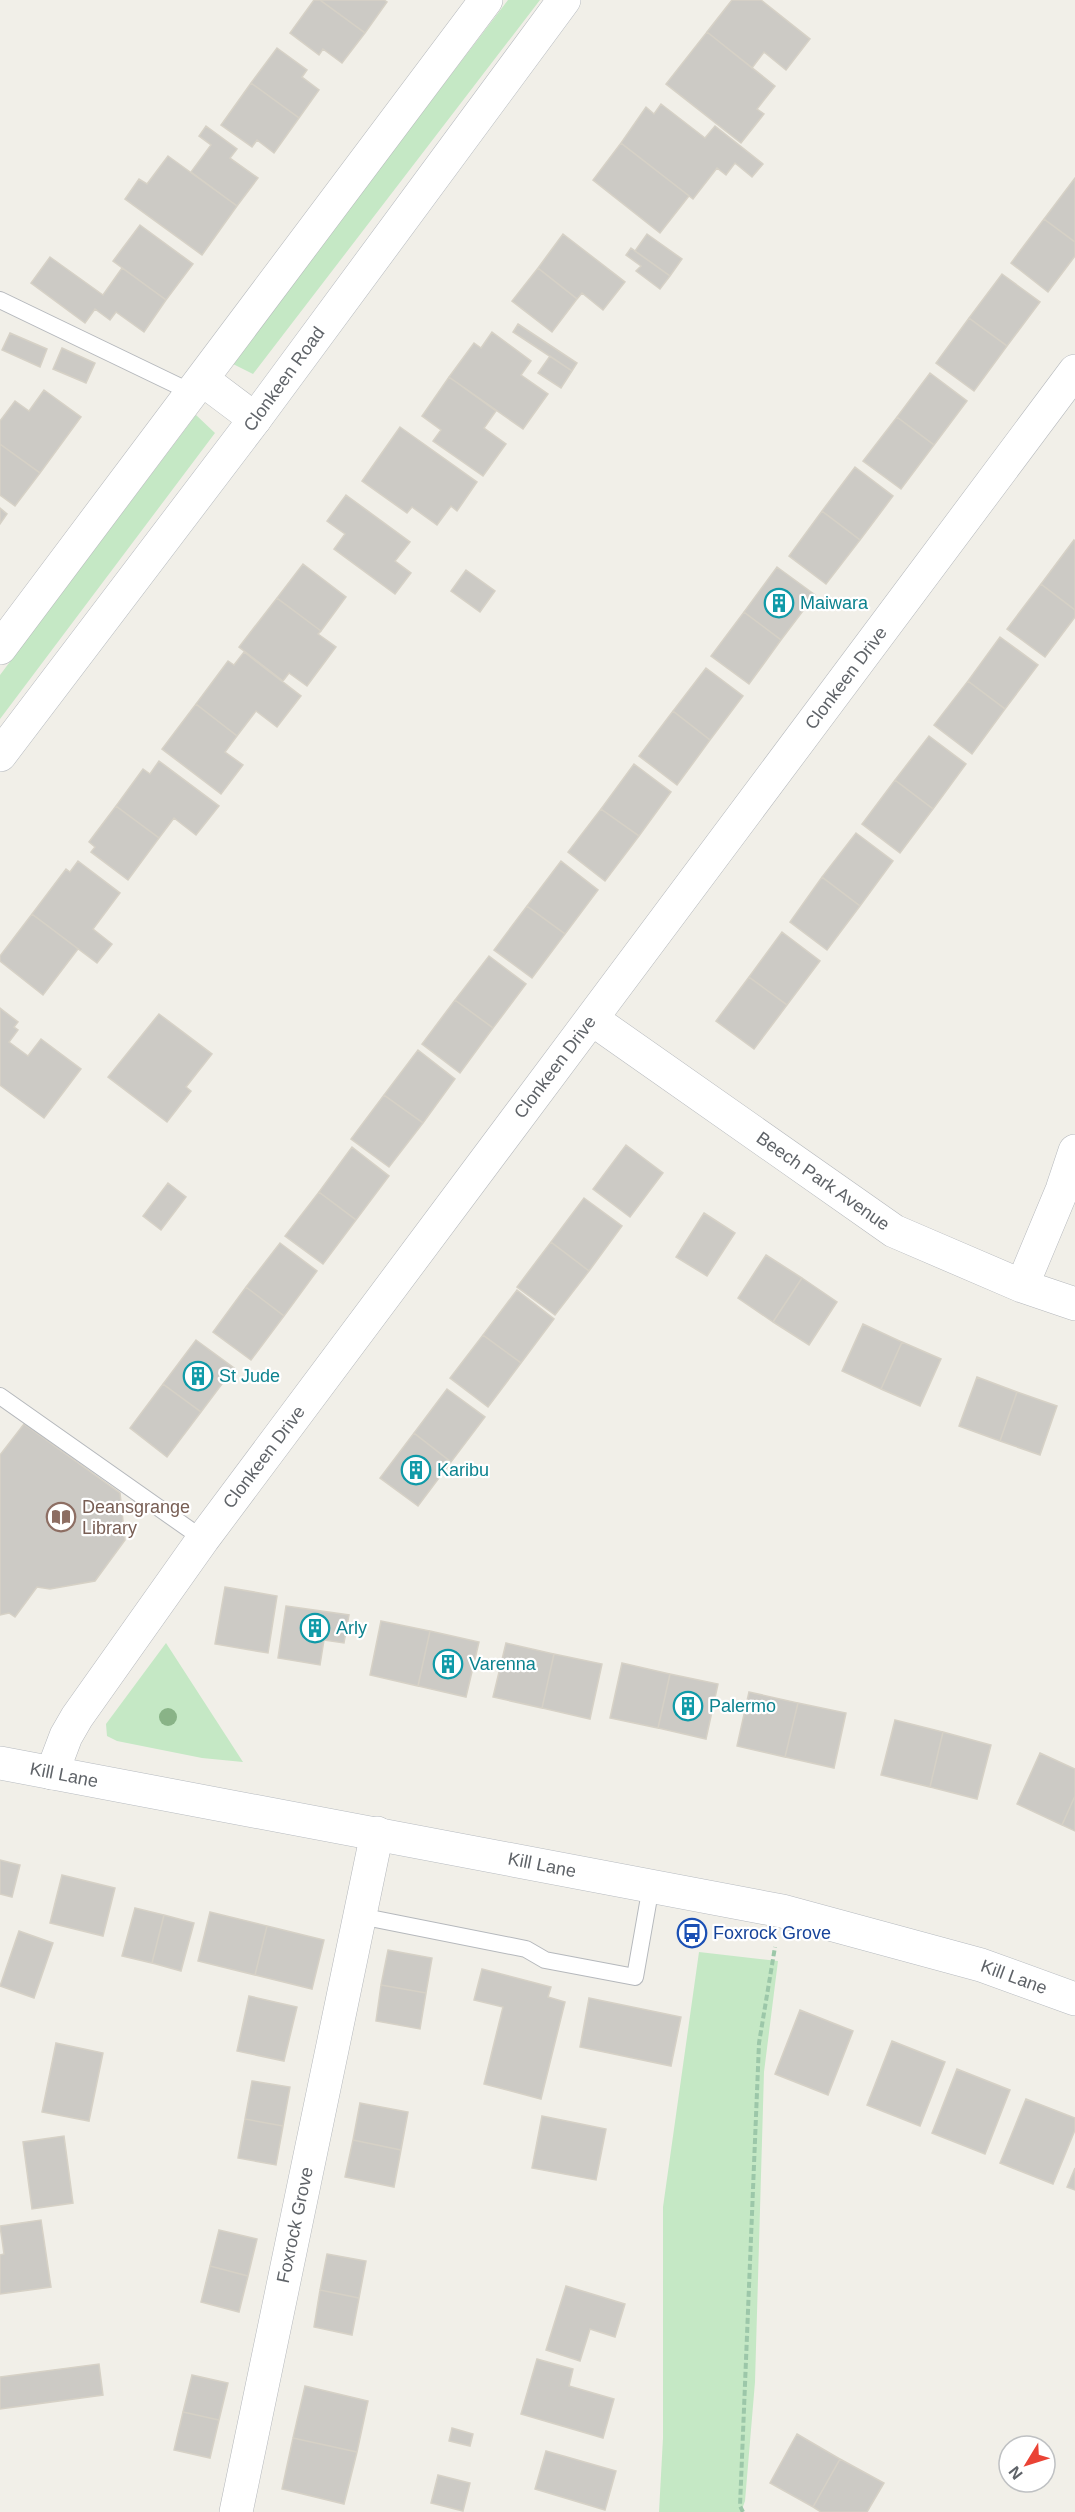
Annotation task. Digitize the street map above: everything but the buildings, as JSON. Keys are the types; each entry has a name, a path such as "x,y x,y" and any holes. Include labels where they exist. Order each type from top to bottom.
{"street":[{"path":"0,648 486,0"},
{"name":"Clonkeen Road","path":"0,755 255,419 564,0"},
{"name":"Clonkeen Drive","path":"52,1773 66,1736 77,1717 203,1539 1075,371"},
{"path":"198,386 255,419"},
{"name":"Beech Park Avenue","path":"592,1019 894,1231 1022,1286 1075,1304"},
{"path":"1022,1286 1062,1190 1075,1151"},
{"name":"Kill Lane","path":"0,1763 782,1911 981,1965 1075,1999"},
{"name":"Foxrock Grove","path":"236,2512 377,1833"}],"lane":[{"path":"0,300 198,386"},
{"path":"0,1396 203,1539"},
{"path":"360,1916 526,1949 544,1960 635,1977 651,1886"}],"path":[{"path":"743,2512 740,2505 759,2043 782,1911"}],"green space":[{"path":"508,0 540,0 253,374 231,363"},
{"path":"196,415 215,433 0,719 0,675"},
{"path":"166,1643 243,1762 202,1758 117,1741 107,1736 106,1724"},
{"path":"699,1952 778,1961 764,2072 755,2382 745,2501 741,2512 659,2512 663,2438 663,2207"}],"place":[{"name":"Maiwara","path":"779,603"},
{"name":"St Jude","path":"198,1376"},
{"name":"Karibu","path":"416,1470"},
{"name":"Deansgrange Library","path":"61,1517"},
{"name":"Arly","path":"315,1628"},
{"name":"Varenna","path":"448,1664"},
{"name":"Palermo","path":"688,1706"},
{"name":"Foxrock Grove","path":"692,1933"}]}
